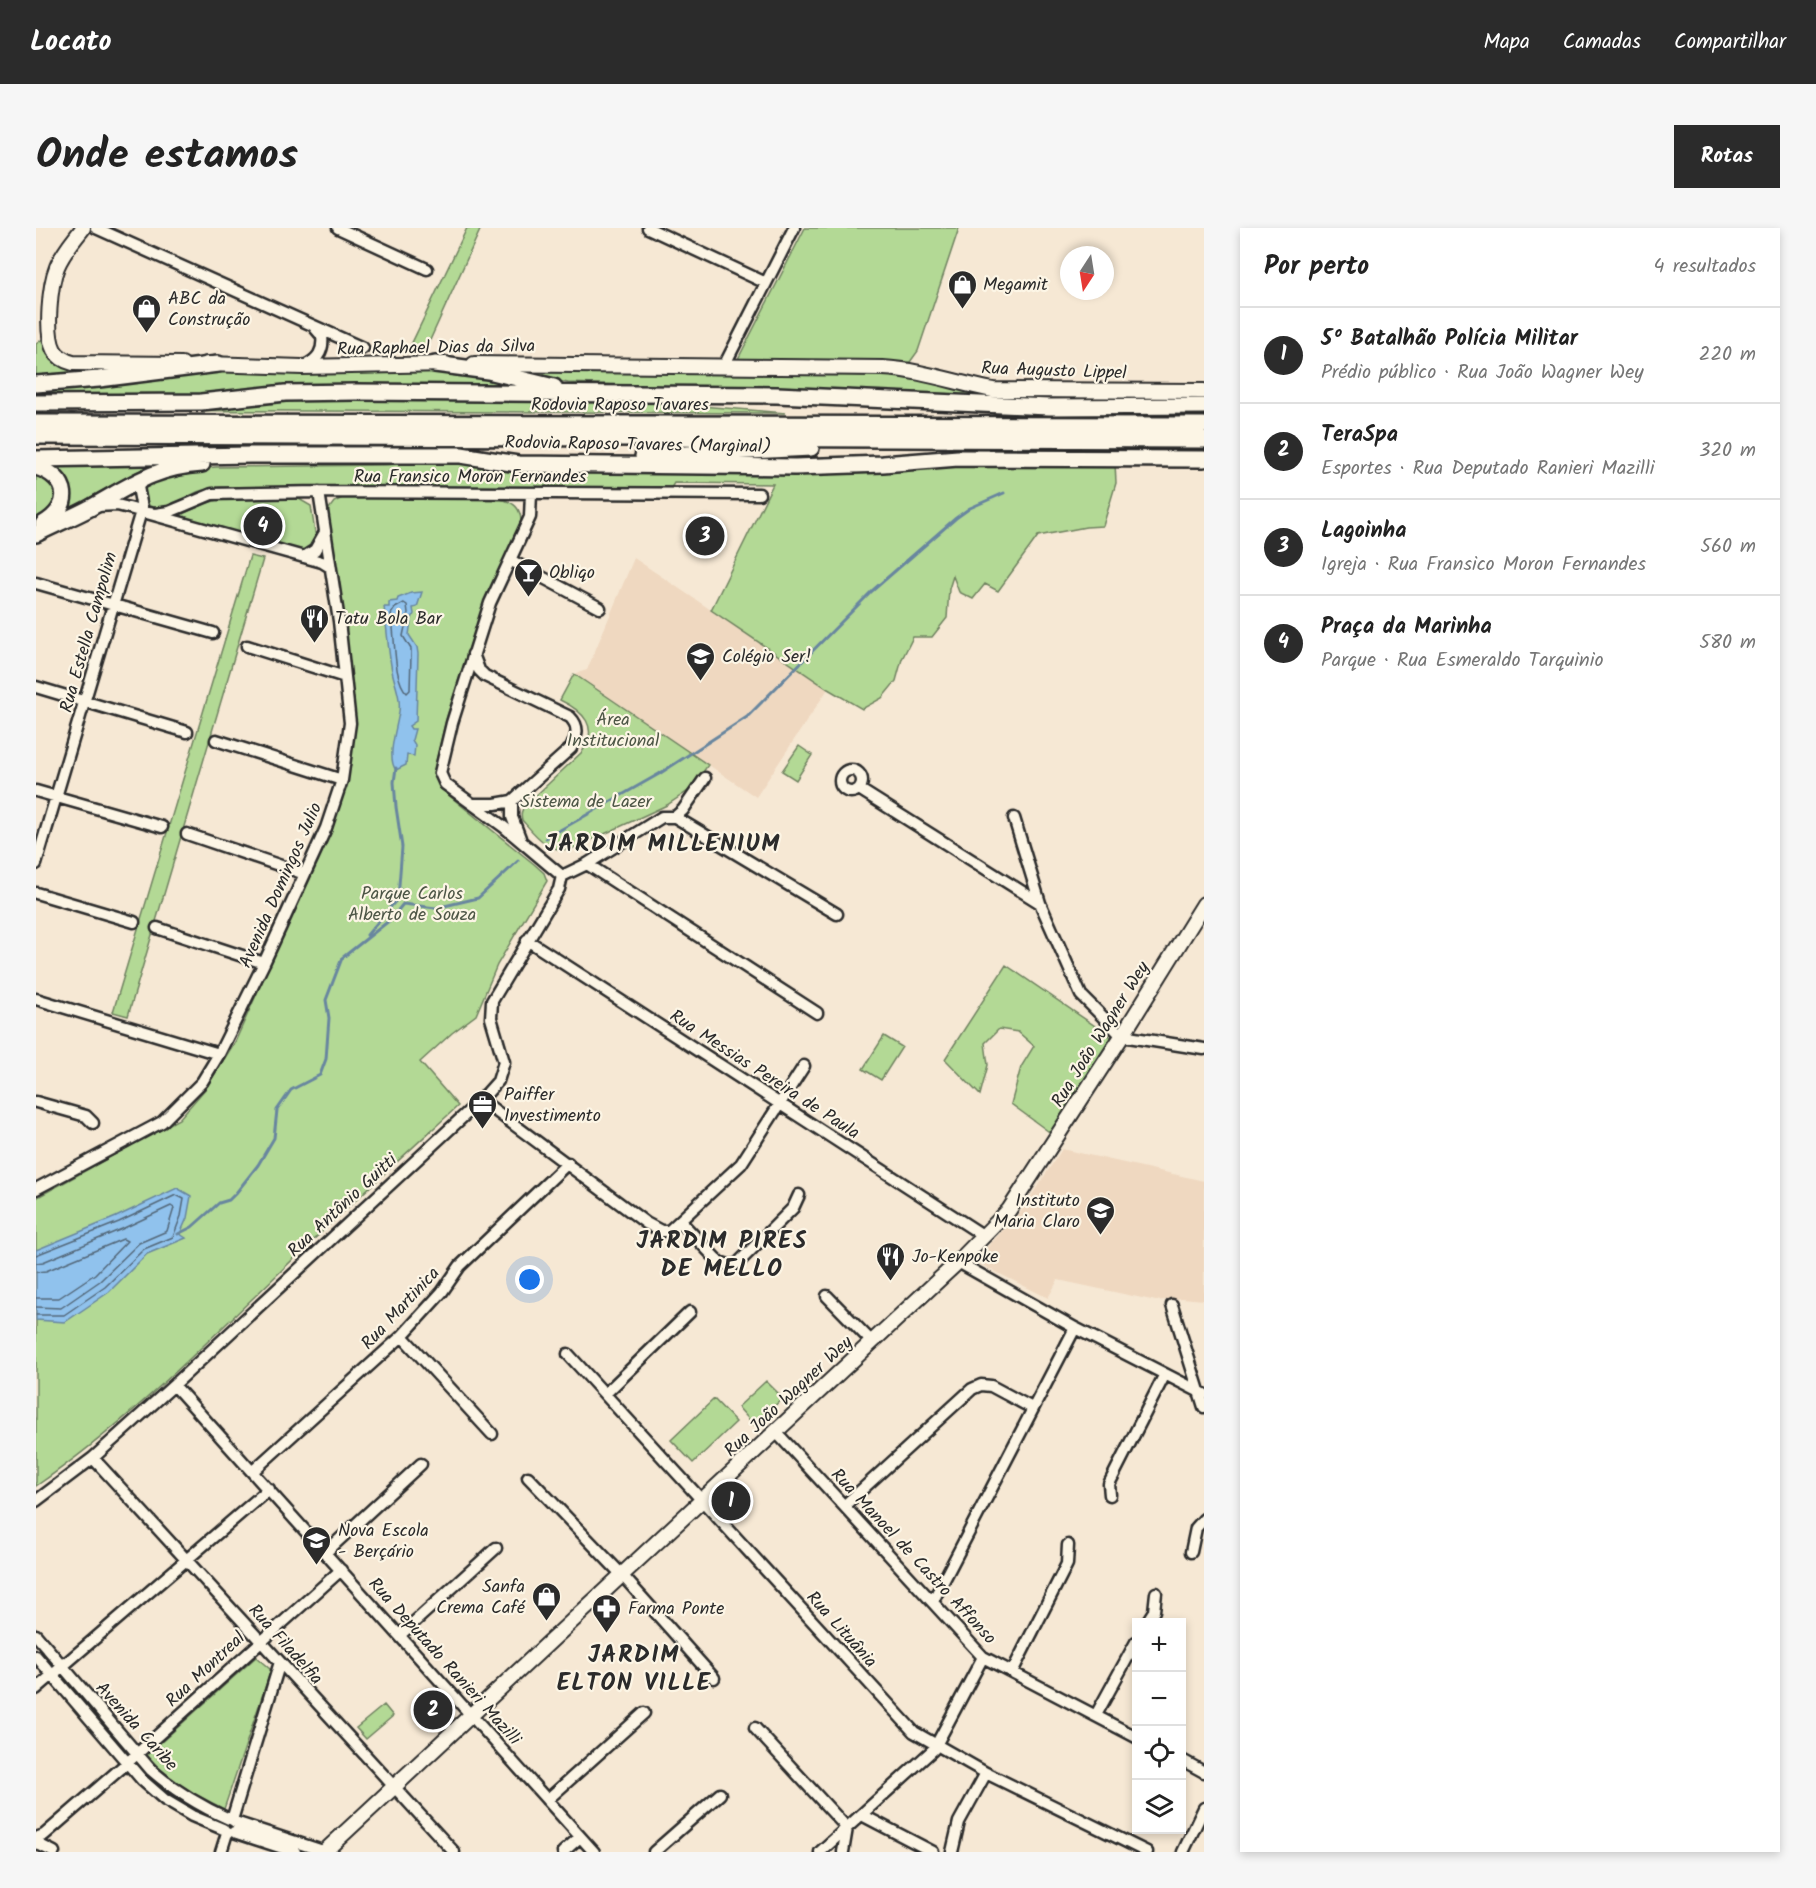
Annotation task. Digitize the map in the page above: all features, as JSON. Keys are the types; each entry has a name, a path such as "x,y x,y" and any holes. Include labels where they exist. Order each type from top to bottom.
{"highway":[{"path":"36,384 99,379 218,364"},
{"path":"435,364 488,371 544,385 605,394"},
{"path":"36,403 201,402 285,393 830,396 1049,406 1203,395"},
{"name":"Rodovia Raposo Tavares","path":"36,423 1204,425"},
{"name":"Rodovia Raposo Tavares","path":"36,436 1204,440"},
{"path":"581,464 683,453 840,446 922,446 1008,440"},
{"name":"Rodovia Raposo Tavares (Marginal)","path":"36,459 250,455 461,455 518,464 795,467 883,464 958,458 1204,459"},
{"path":"36,534 158,471 194,465 342,456"},
{"path":"36,467 50,472 57,478 64,493 59,510 52,519 36,528"}],"main road":[{"name":"Rua Raphael Dias da Silva","path":"83,228 64,254 52,280 50,318 52,346 59,356 68,362 302,367 435,364 724,366"},
{"path":"36,336 45,330 50,318"},
{"name":"Rua Augusto Lippel","path":"724,366 907,369 993,390 1203,395"},
{"name":"Rua João Wagner Wey","path":"325,1852 958,1262 1009,1210 1204,904"}],"street":[{"path":"96,228 363,348"},
{"path":"338,228 427,269"},
{"path":"648,228 766,283"},
{"path":"724,366 794,228"},
{"path":"302,367 314,361 323,343 320,332 312,326"},
{"path":"140,512 142,508 138,487 145,476"},
{"name":"Rua Fransico Moron Fernandes","path":"140,512 162,513 212,494 319,492 759,494"},
{"name":"Avenida Domingos Julio","path":"36,1189 162,1122 202,1082 219,1054 264,963 326,828 342,780 350,723 339,621 319,492"},
{"path":"531,493 530,516 490,603 463,686 440,773 445,784 521,841 562,876 588,864 662,817 675,817 837,914"},
{"path":"90,508 117,505 322,562 330,567"},
{"path":"179,522 174,515 184,505"},
{"name":"Rua Estella Campolim","path":"36,864 140,512"},
{"path":"304,558 315,550 325,532"},
{"path":"510,560 600,608"},
{"path":"36,583 213,633"},
{"path":"247,646 345,677"},
{"path":"473,654 480,672 488,678 570,717 578,729 571,748 512,801 473,804"},
{"path":"463,686 476,679 488,678"},
{"path":"36,687 187,732"},
{"path":"216,740 342,780"},
{"path":"675,817 683,810 705,778"},
{"path":"859,789 1040,903"},
{"path":"36,791 162,827"},
{"path":"512,801 512,817 521,841"},
{"path":"1014,818 1040,903 1081,995 1122,1036 1204,1049"},
{"path":"188,834 305,874"},
{"path":"588,864 816,1013"},
{"name":"Rua Antônio Guitti","path":"36,1501 93,1458 174,1385 482,1100 498,1082 504,1062 491,1018 492,1000 559,889 562,876"},
{"path":"36,893 134,922"},
{"path":"157,928 264,963"},
{"name":"Rua Messias Pereira de Paula","path":"527,940 984,1236"},
{"path":"36,999 219,1054"},
{"path":"482,1100 646,1223 661,1231 669,1231 741,1164 804,1066"},
{"path":"36,1102 86,1116 93,1123"},
{"name":"Rua Martinica","path":"253,1471 402,1336 442,1292 460,1266 568,1163"},
{"path":"681,1222 719,1262 732,1266 738,1263 793,1208 799,1195"},
{"path":"958,1262 1075,1328 1201,1392"},
{"path":"827,1296 872,1342"},
{"path":"1172,1305 1204,1407"},
{"path":"605,1394 690,1312"},
{"path":"933,1601 1075,1328"},
{"path":"402,1336 492,1434"},
{"name":"Rua Lituânia","path":"568,1354 914,1732 986,1773 1146,1852"},
{"path":"1110,1495 1109,1484 1165,1374"},
{"name":"Rua Deputado Ranieri Mazilli","path":"174,1385 594,1852"},
{"path":"844,1505 972,1389 981,1385 991,1386 1032,1408"},
{"name":"Rua Manoel de Castro Affonso","path":"776,1432 983,1656 1132,1734"},
{"name":"Rua Filadelfia","path":"93,1458 454,1852"},
{"path":"326,1552 421,1464"},
{"path":"528,1477 622,1575 714,1678"},
{"path":"36,1689 269,1489"},
{"path":"1191,1552 1196,1527 1204,1519"},
{"path":"1012,1672 1067,1564 1068,1545"},
{"path":"400,1635 496,1548"},
{"name":"Rua Montreal","path":"36,1838 44,1835 138,1754 341,1569"},
{"path":"1150,1618 1154,1611 1156,1593"},
{"name":"Avenida Caribe","path":"36,1635 151,1770 172,1788 230,1826 295,1852"},
{"path":"1096,1715 1132,1651"},
{"name":"Avenida Caribe","path":"36,1656 127,1763 165,1800 192,1816 325,1852"},
{"path":"820,1852 934,1749 983,1656"},
{"path":"221,1852 280,1662"},
{"path":"548,1800 644,1713"},
{"path":"755,1728 847,1828"},
{"path":"1186,1762 1204,1772"},
{"path":"952,1852 959,1822 986,1773"},
{"path":"654,1852 720,1794"},
{"path":"1183,1852 1204,1808"},
{"path":"862,1815 933,1852"},
{"path":"843,1852 847,1828"},
{"path":"563,1852 580,1837"},
{"path":"36,1843 54,1852"}],"shaded area":[{"name":"Colégio Ser!","path":"634,558 828,689 756,797 574,674 587,670"},
{"name":"Instituto Maria Claro","path":"1062,1149 1204,1181 1204,1300 1182,1298 1156,1301 1058,1280 1048,1298 974,1261 1022,1210"}],"green space":[{"path":"467,228 481,228 426,349 410,347"},
{"path":"805,228 959,228 918,351 910,362 900,364 737,361"},
{"path":"44,338 50,353 121,369 36,378 36,344"},
{"path":"232,368 455,369 514,384 511,386 197,396 36,396 36,389"},
{"path":"518,370 894,376 924,381 1204,397 1204,400 977,397 568,383 530,375"},
{"path":"312,397 603,398 786,413 50,410"},
{"path":"162,461 136,472 66,511 54,466"},
{"path":"440,461 482,465 1115,463 1116,483 1103,526 1038,536 998,591 985,584 973,599 959,592 953,576 949,589 947,618 932,637 913,637 902,659 896,681 882,698 862,709 828,689 711,610 773,484 674,483 671,488 219,487 200,491 160,510 151,507 144,495 148,482 186,470 216,467 386,465"},
{"path":"36,475 48,479 57,491 53,510 36,522"},
{"name":"Parque Carlos Alberto de Souza","path":"345,497 500,499 513,504 518,509 521,522 485,599 447,716 433,774 441,789 534,864 544,873 547,881 497,965 476,1015 420,1062 458,1106 345,1210 162,1385 101,1438 36,1486 36,1198 179,1119 206,1088 235,1042 331,829 347,782 355,731 344,617 326,513 334,502"},
{"path":"222,499 299,499 311,506 316,539 311,548 301,551 183,518 184,513"},
{"path":"250,556 263,559 128,1016 113,1012"},
{"name":"Sistema de Lazer","path":"574,674 708,765 691,789 667,805 574,848 565,850 551,847 539,838 522,820 521,813 528,803 582,752 587,743 589,727 586,721 576,709 560,700"},
{"path":"799,746 812,755 796,780 782,771"},
{"path":"1006,965 1114,1039 1052,1134 1011,1104 1021,1067 1034,1046 1018,1032 999,1029 985,1043 988,1065 980,1095 945,1059"},
{"path":"884,1036 902,1047 881,1080 863,1069"},
{"path":"766,1381 783,1398 754,1425 738,1407"},
{"path":"714,1399 736,1422 693,1463 671,1440"},
{"path":"256,1657 271,1670 224,1809 189,1791 166,1775 147,1755"},
{"path":"384,1705 393,1716 366,1739 356,1728"}],"water":[{"path":"422,592 417,607 413,608 414,614 409,635 417,647 418,654 416,721 409,726 415,729 412,740 415,745 414,756 407,755 406,765 396,770 393,765 392,750 399,701 392,671 384,607 389,607 389,602 397,601 398,598"},
{"path":"177,1188 191,1196 187,1218 180,1234 186,1238 147,1254 109,1292 65,1322 36,1320 36,1250 116,1217"}],"waterway":[{"path":"546,838 659,774 747,717 872,591 956,518 970,508 1004,493"},
{"path":"367,935 398,898 402,847 394,782 396,768"},
{"path":"178,1234 192,1227 219,1203 229,1200 236,1193 258,1165 274,1138 277,1110 291,1090 320,1075 326,1059 329,1018 326,1000 342,958 390,920 403,904 436,908 478,898 518,861"}],"place":[{"name":"Megamit","path":"962,310"},
{"name":"ABC da Construção","path":"147,334"},
{"name":"Praça da Marinha","path":"263,526"},
{"name":"Lagoinha","path":"705,536"},
{"name":"Obliqo","path":"528,598"},
{"name":"Tatu Bola Bar","path":"314,644"},
{"name":"Colégio Ser!","path":"701,682"},
{"name":"Paiffer Investimento","path":"483,1130"},
{"name":"Instituto Maria Claro","path":"1101,1236"},
{"name":"Jo-Kenpoke","path":"891,1282"},
{"name":"5º Batalhão Polícia Militar","path":"731,1501"},
{"name":"Nova Escola - Berçário","path":"317,1566"},
{"name":"Sanfa Crema Café","path":"546,1622"},
{"name":"Farma Ponte","path":"607,1634"},
{"name":"TeraSpa","path":"433,1710"}],"district":[{"name":"JARDIM MILLENIUM","path":"663,843"},
{"name":"JARDIM PIRES DE MELLO","path":"722,1254"},
{"name":"JARDIM ELTON VILLE","path":"634,1668"}],"park label":[{"name":"Área Institucional","path":"613,729"}]}
